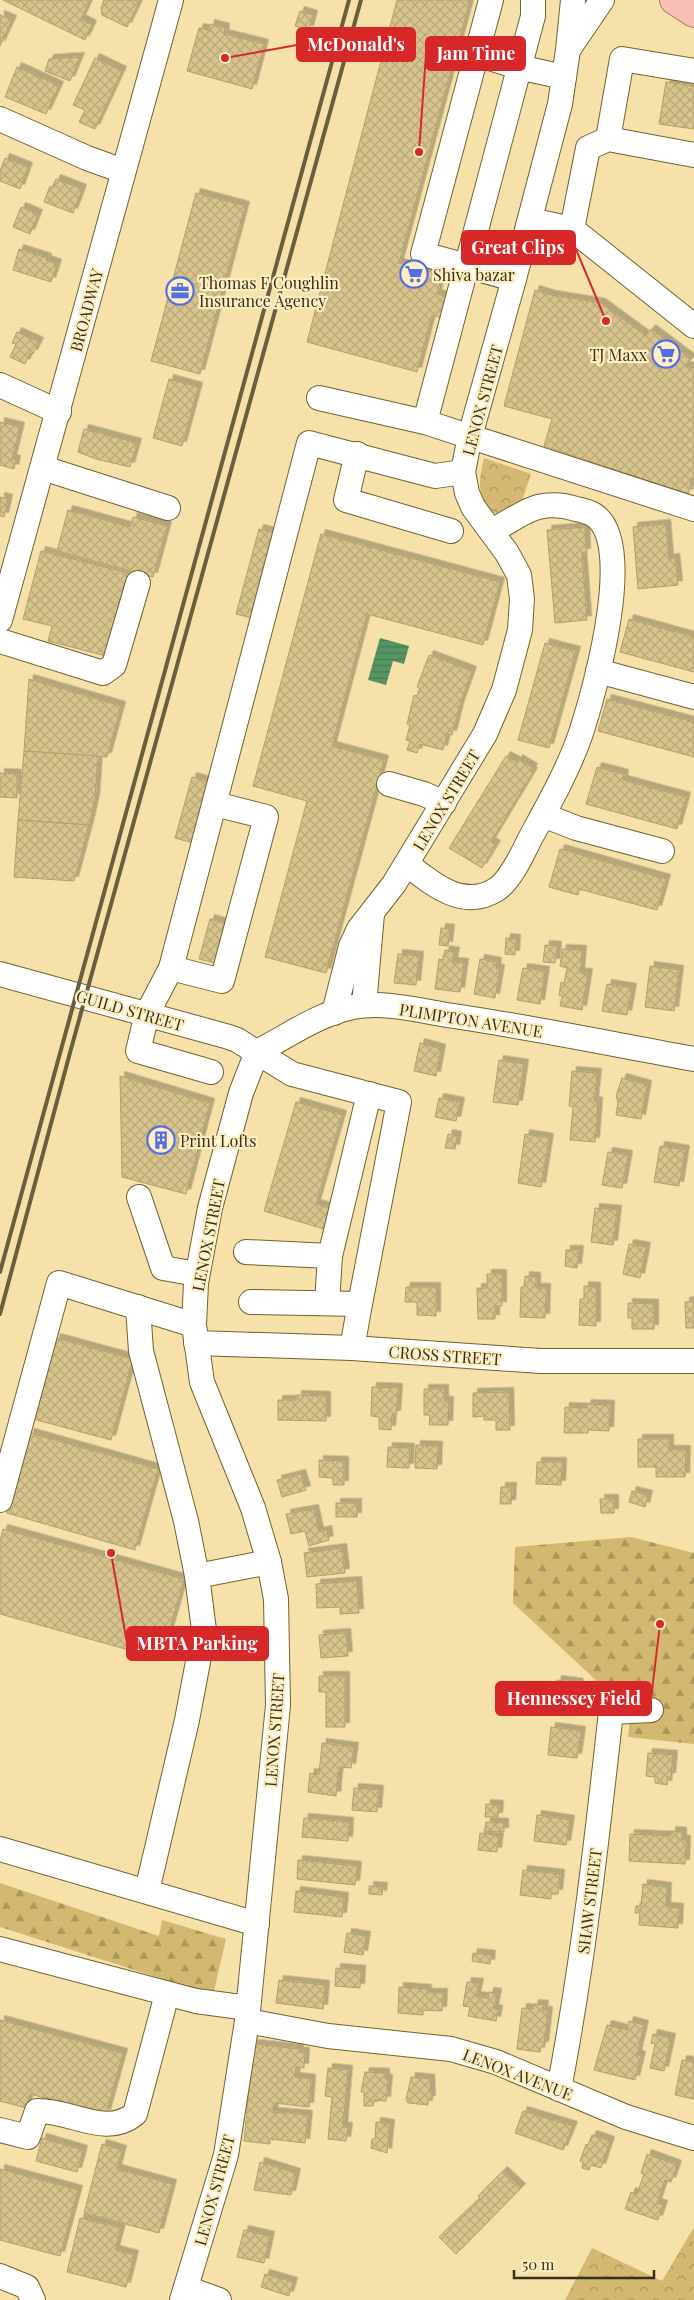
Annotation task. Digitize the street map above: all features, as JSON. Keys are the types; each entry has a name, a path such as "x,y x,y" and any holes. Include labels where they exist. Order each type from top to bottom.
{"main road":[{"path":"674,0 694,13"}],"street":[{"name":"BROADWAY","path":"0,620 59,412 171,0"},
{"path":"491,0 423,254 514,279"},
{"path":"425,422 533,16 533,0"},
{"name":"LENOX STREET","path":"334,1013 351,946 359,929 372,914 407,864 492,721 504,690 520,630 522,599 519,575 507,553 466,493 463,472 470,436 530,220 564,77 573,0"},
{"name":"LENOX STREET","path":"568,50 602,0"},
{"path":"477,54 518,68 564,77"},
{"path":"608,139 622,59 694,71"},
{"path":"0,119 87,158 123,171"},
{"path":"572,229 588,148 608,139 694,155"},
{"path":"530,220 572,229 694,326"},
{"path":"0,386 59,412"},
{"path":"319,398 425,422 694,510"},
{"path":"211,1072 138,1051 147,1014 171,968 309,442 436,476 463,472"},
{"path":"358,454 346,500 451,531"},
{"path":"43,468 168,508"},
{"path":"407,864 451,895 476,897 498,888 514,868 543,815 581,734 598,671 611,604 612,558 606,530 594,515 563,505 538,507 492,531"},
{"path":"0,641 103,673 114,665 138,583"},
{"path":"598,671 694,697"},
{"path":"389,784 424,794 444,803"},
{"path":"171,968 222,981 266,817 215,804"},
{"path":"543,815 576,828 662,851"},
{"path":"364,1005 372,914"},
{"name":"GUILD STREET","path":"0,974 237,1040 292,1074 399,1102 360,1304"},
{"name":"PLIMPTON AVENUE","path":"257,1052 306,1025 334,1013 364,1005 390,1006 474,1019 694,1059"},
{"name":"LENOX STREET","path":"184,2294 226,2155 247,2014 278,1705 276,1608 269,1562 253,1508 202,1382 195,1334 197,1274 210,1208 241,1093 257,1052"},
{"path":"327,1303 330,1256 369,1094"},
{"path":"139,1197 163,1268 197,1274"},
{"path":"246,1252 330,1256"},
{"name":"CROSS STREET","path":"0,1500 59,1283 138,1308 195,1334 352,1348 541,1361 694,1361"},
{"path":"252,1302 360,1304 352,1348"},
{"path":"138,1308 141,1351 186,1521 197,1576 204,1630 187,1720 147,1891"},
{"path":"197,1576 269,1562"},
{"name":"SHAW STREET","path":"559,2089 573,2018 589,1902 611,1712 650,1710"},
{"path":"0,1849 257,1924"},
{"name":"LENOX AVENUE","path":"0,1949 328,2036 450,2049 496,2062 626,2117 694,2138"},
{"path":"0,2130 28,2137 37,2111 54,2111 108,2126 128,2120 135,2114 168,1994"},
{"path":"0,2276 27,2287 33,2300"},
{"path":"184,2294 219,2300"}],"green space":[{"path":"484,458 531,474 523,498 529,500 504,514 492,513 481,494 480,480"},
{"path":"631,1537 694,1553 694,1744 628,1737 632,1700 622,1694 619,1697 613,1696 513,1603 515,1547"},
{"path":"0,1883 159,1936 162,1920 226,1939 213,1995 0,1927"},
{"path":"694,2227 694,2300 565,2300 592,2248 662,2281"}],"shaded area":[{"path":"380,638 409,646 404,664 393,661 386,685 368,680"}],"building":[{"path":"3,0 90,0 81,19 92,25 85,40"},
{"path":"104,0 134,0 139,2 127,27 102,15 101,8"},
{"path":"397,0 470,0 399,263 439,274 437,282 440,283 437,294 447,297 442,318 432,315 417,372 307,342"},
{"path":"300,11 313,15 309,30 295,26"},
{"path":"0,15 12,20 0,46"},
{"path":"210,24 225,28 224,34 264,44 252,89 187,71 199,28 209,30"},
{"path":"80,57 70,81 45,71 49,59"},
{"path":"95,58 122,71 95,129 79,122 85,110 73,105"},
{"path":"17,67 59,86 46,114 5,97"},
{"path":"666,82 694,86 694,129 659,124"},
{"path":"5,158 28,167 20,189 0,181 0,171"},
{"path":"56,179 82,189 73,213 44,202 50,186 53,188"},
{"path":"196,193 245,206 200,374 151,361"},
{"path":"21,207 38,214 30,234 13,227"},
{"path":"19,249 47,258 46,260 57,264 51,282 13,270"},
{"path":"535,290 551,295 601,303 646,336 651,329 691,359 685,366 694,368 694,477 692,477 688,494 544,446 552,419 504,406"},
{"path":"17,332 39,342 33,354 30,353 25,364 10,357 16,344 12,343"},
{"path":"169,379 198,387 182,446 153,438"},
{"path":"0,422 20,427 12,459 16,460 14,469 0,465"},
{"path":"84,429 137,443 130,467 96,459 78,452"},
{"path":"0,497 8,499 4,517 0,516"},
{"path":"68,510 130,527 133,517 167,526 153,577 57,551"},
{"path":"666,524 669,559 675,558 678,585 638,589 633,527"},
{"path":"585,527 586,553 582,553 587,620 555,623 547,530"},
{"path":"259,529 278,534 255,619 236,614"},
{"path":"321,534 500,582 483,645 367,614 332,746 384,760 326,973 265,957 307,801 253,786"},
{"path":"41,551 132,574 110,657 48,641 52,626 23,619"},
{"path":"629,619 694,637 694,672 620,652"},
{"path":"545,643 576,651 549,748 518,740"},
{"path":"429,655 472,671 460,704 452,735 447,734 443,750 420,744 417,753 407,750 410,741 406,740 410,725 407,724 414,695 417,696 420,689 417,687"},
{"path":"29,679 121,706 107,757 24,751"},
{"path":"607,699 694,722 694,757 598,731"},
{"path":"24,751 98,756 95,799 89,825 18,820"},
{"path":"506,756 517,762 518,759 533,768 531,771 533,772 491,842 496,845 482,868 449,848"},
{"path":"597,767 624,774 623,780 686,797 677,829 586,804"},
{"path":"0,773 17,774 17,798 0,797"},
{"path":"192,777 209,782 193,843 175,838"},
{"path":"18,820 89,825 74,881 14,877"},
{"path":"560,849 666,879 657,910 579,889 578,895 549,887"},
{"path":"210,919 230,925 219,964 199,959"},
{"path":"441,928 450,929 448,946 439,945"},
{"path":"506,938 516,939 515,955 505,954"},
{"path":"545,945 557,946 555,963 543,962"},
{"path":"562,949 582,950 580,973 588,973 582,1010 560,1006 562,996 559,995 561,982 564,983 567,968 560,966"},
{"path":"445,950 455,952 453,962 464,963 460,992 435,989 439,959 443,960"},
{"path":"398,954 419,956 416,985 394,983"},
{"path":"480,959 497,962 496,969 500,969 495,998 474,994"},
{"path":"650,966 679,970 674,1011 645,1007"},
{"path":"523,968 545,971 540,1004 517,1000"},
{"path":"607,984 632,988 627,1015 602,1011"},
{"path":"420,1043 441,1049 436,1076 414,1071"},
{"path":"499,1060 524,1064 518,1105 493,1102"},
{"path":"572,1071 597,1073 594,1101 598,1102 595,1142 570,1140 573,1107 569,1106"},
{"name":"Print Lofts","path":"120,1076 210,1103 186,1194 122,1177"},
{"path":"622,1078 647,1085 641,1119 616,1115 618,1102 616,1096"},
{"path":"439,1098 460,1102 456,1121 435,1117"},
{"path":"296,1102 342,1115 316,1204 333,1209 327,1230 264,1211"},
{"path":"448,1134 457,1136 455,1149 445,1148"},
{"path":"525,1134 549,1138 541,1187 518,1183"},
{"path":"660,1146 685,1150 679,1186 654,1182"},
{"path":"608,1152 628,1155 622,1188 602,1185"},
{"path":"595,1208 617,1210 613,1245 591,1242"},
{"path":"629,1244 646,1247 640,1278 623,1274"},
{"path":"566,1250 579,1250 577,1268 565,1266"},
{"path":"487,1274 502,1274 502,1306 495,1306 495,1319 478,1319 477,1288 487,1288"},
{"path":"525,1276 536,1277 536,1288 546,1288 545,1318 520,1317 521,1287 524,1287"},
{"path":"584,1286 596,1287 596,1326 579,1325 580,1299 584,1299"},
{"path":"406,1287 436,1287 436,1316 417,1315 417,1302 405,1302"},
{"path":"694,1301 694,1328 686,1328 685,1302"},
{"path":"628,1303 654,1304 654,1329 632,1329 632,1318 628,1318"},
{"path":"56,1338 133,1359 111,1440 33,1419"},
{"path":"372,1387 398,1388 396,1415 392,1415 391,1430 379,1429 379,1417 371,1416"},
{"path":"424,1389 444,1389 444,1401 449,1401 448,1425 429,1425 430,1415 424,1415"},
{"path":"509,1392 510,1430 496,1430 496,1420 484,1420 484,1416 473,1417 473,1393"},
{"path":"297,1395 326,1396 326,1421 278,1420 278,1400 297,1400"},
{"path":"587,1404 610,1405 609,1431 588,1430 588,1433 564,1433 565,1407 586,1408"},
{"path":"30,1433 158,1469 135,1550 7,1513"},
{"path":"638,1439 669,1439 669,1450 686,1450 685,1477 656,1477 656,1467 638,1467"},
{"path":"416,1445 438,1446 437,1469 415,1468"},
{"path":"388,1447 410,1448 409,1468 387,1467"},
{"path":"319,1460 344,1461 344,1485 333,1485 333,1478 319,1477"},
{"path":"537,1462 562,1462 561,1485 536,1484"},
{"path":"301,1474 306,1490 282,1497 277,1480"},
{"path":"501,1487 512,1487 511,1504 500,1504"},
{"path":"632,1491 648,1495 645,1507 629,1502"},
{"path":"600,1499 614,1499 614,1513 601,1513"},
{"path":"336,1503 357,1503 357,1517 336,1517"},
{"path":"314,1509 319,1532 327,1530 329,1540 309,1546 305,1531 291,1534 286,1514"},
{"path":"3,1529 184,1579 161,1659 0,1614 0,1541"},
{"path":"342,1548 345,1573 307,1577 304,1553"},
{"path":"357,1581 359,1613 340,1614 340,1607 317,1608 316,1584"},
{"path":"346,1633 348,1656 321,1658 319,1635"},
{"path":"319,1676 345,1676 345,1727 326,1727 326,1692 319,1692"},
{"path":"557,1680 579,1683 576,1707 550,1704 551,1692 555,1692"},
{"path":"551,1727 581,1731 577,1758 548,1755"},
{"path":"322,1743 354,1747 351,1768 339,1767 336,1796 308,1792 310,1773 319,1774"},
{"path":"648,1753 673,1755 671,1777 668,1777 667,1785 655,1783 655,1777 646,1776"},
{"path":"354,1788 379,1790 377,1812 352,1810"},
{"path":"486,1804 499,1805 498,1817 485,1817"},
{"path":"537,1815 570,1820 566,1845 534,1841"},
{"path":"304,1818 349,1822 348,1841 302,1837"},
{"path":"486,1822 504,1823 504,1832 485,1831"},
{"path":"671,1831 682,1832 682,1840 686,1840 685,1864 629,1861 630,1834 671,1836"},
{"path":"480,1833 499,1836 497,1852 478,1850"},
{"path":"298,1860 357,1866 355,1885 297,1879"},
{"path":"523,1870 560,1874 558,1894 551,1893 551,1899 520,1895"},
{"path":"643,1884 667,1887 666,1907 679,1908 678,1928 639,1925 640,1913 635,1913 636,1906 641,1906"},
{"path":"369,1886 383,1887 382,1895 369,1894"},
{"path":"296,1891 344,1897 342,1917 294,1912"},
{"path":"347,1933 366,1936 363,1955 344,1952"},
{"path":"473,1953 491,1955 490,1964 472,1961"},
{"path":"336,1968 361,1970 360,1988 335,1986"},
{"path":"279,1980 325,1985 323,2009 276,2003"},
{"path":"467,1982 479,1983 476,1996 488,1998 489,1992 497,1993 494,2009 498,2010 496,2021 468,2016 470,2007 463,2006"},
{"path":"399,1987 427,1989 427,1993 443,1993 442,2011 423,2010 423,2015 398,2013"},
{"path":"534,2004 544,2005 543,2011 548,2011 544,2046 541,2046 540,2052 517,2049 522,2008 533,2009"},
{"path":"0,2020 123,2053 106,2114 30,2094 26,2108 0,2101"},
{"path":"629,2021 644,2025 637,2055 641,2056 635,2080 594,2070 607,2025 627,2030"},
{"path":"653,2034 671,2038 664,2071 650,2068 655,2044 651,2043"},
{"path":"253,2044 299,2049 299,2052 305,2052 304,2068 296,2067 295,2077 311,2079 309,2107 274,2103 273,2112 308,2115 305,2143 270,2139 270,2144 244,2141"},
{"path":"682,2060 694,2062 694,2099 675,2095"},
{"path":"328,2068 348,2070 343,2127 348,2127 346,2141 328,2139 332,2097 325,2096"},
{"path":"365,2072 385,2073 385,2079 388,2079 386,2101 374,2100 373,2106 364,2106 364,2092 361,2092"},
{"path":"411,2077 430,2079 431,2100 428,2100 428,2105 408,2103 406,2100"},
{"path":"523,2111 573,2126 563,2150 515,2133"},
{"path":"376,2122 390,2124 387,2153 371,2148 372,2139 375,2139"},
{"path":"592,2135 610,2141 601,2168 591,2165 589,2170 582,2168 583,2162 580,2161 586,2144 588,2145"},
{"path":"42,2138 83,2150 77,2172 36,2161"},
{"path":"102,2144 122,2150 117,2169 172,2184 159,2233 84,2213"},
{"path":"647,2154 677,2165 671,2182 665,2180 657,2203 663,2205 658,2220 625,2209 631,2192 637,2194 644,2174 641,2173"},
{"path":"260,2162 296,2173 291,2195 254,2190"},
{"path":"0,2169 78,2190 60,2256 0,2240"},
{"path":"503,2171 521,2188 456,2254 439,2237 480,2198 478,2196"},
{"path":"80,2218 121,2228 115,2250 134,2255 126,2287 67,2272"},
{"path":"244,2230 270,2236 264,2263 237,2257"},
{"path":"265,2274 293,2282 289,2296 261,2287"}],"railway":[{"path":"0,1272 349,0"},
{"path":"0,1314 71,1049 361,0"}],"place":[{"name":"McDonald's","path":"225,58"},
{"name":"Jam Time","path":"419,152"},
{"name":"Shiva bazar","path":"414,274"},
{"name":"Thomas F Coughlin Insurance Agency","path":"180,291"},
{"name":"Great Clips","path":"606,321"},
{"name":"TJ Maxx","path":"666,354"},
{"name":"Print Lofts","path":"161,1140"},
{"name":"MBTA Parking","path":"111,1553"},
{"name":"Hennessey Field","path":"660,1624"}]}
